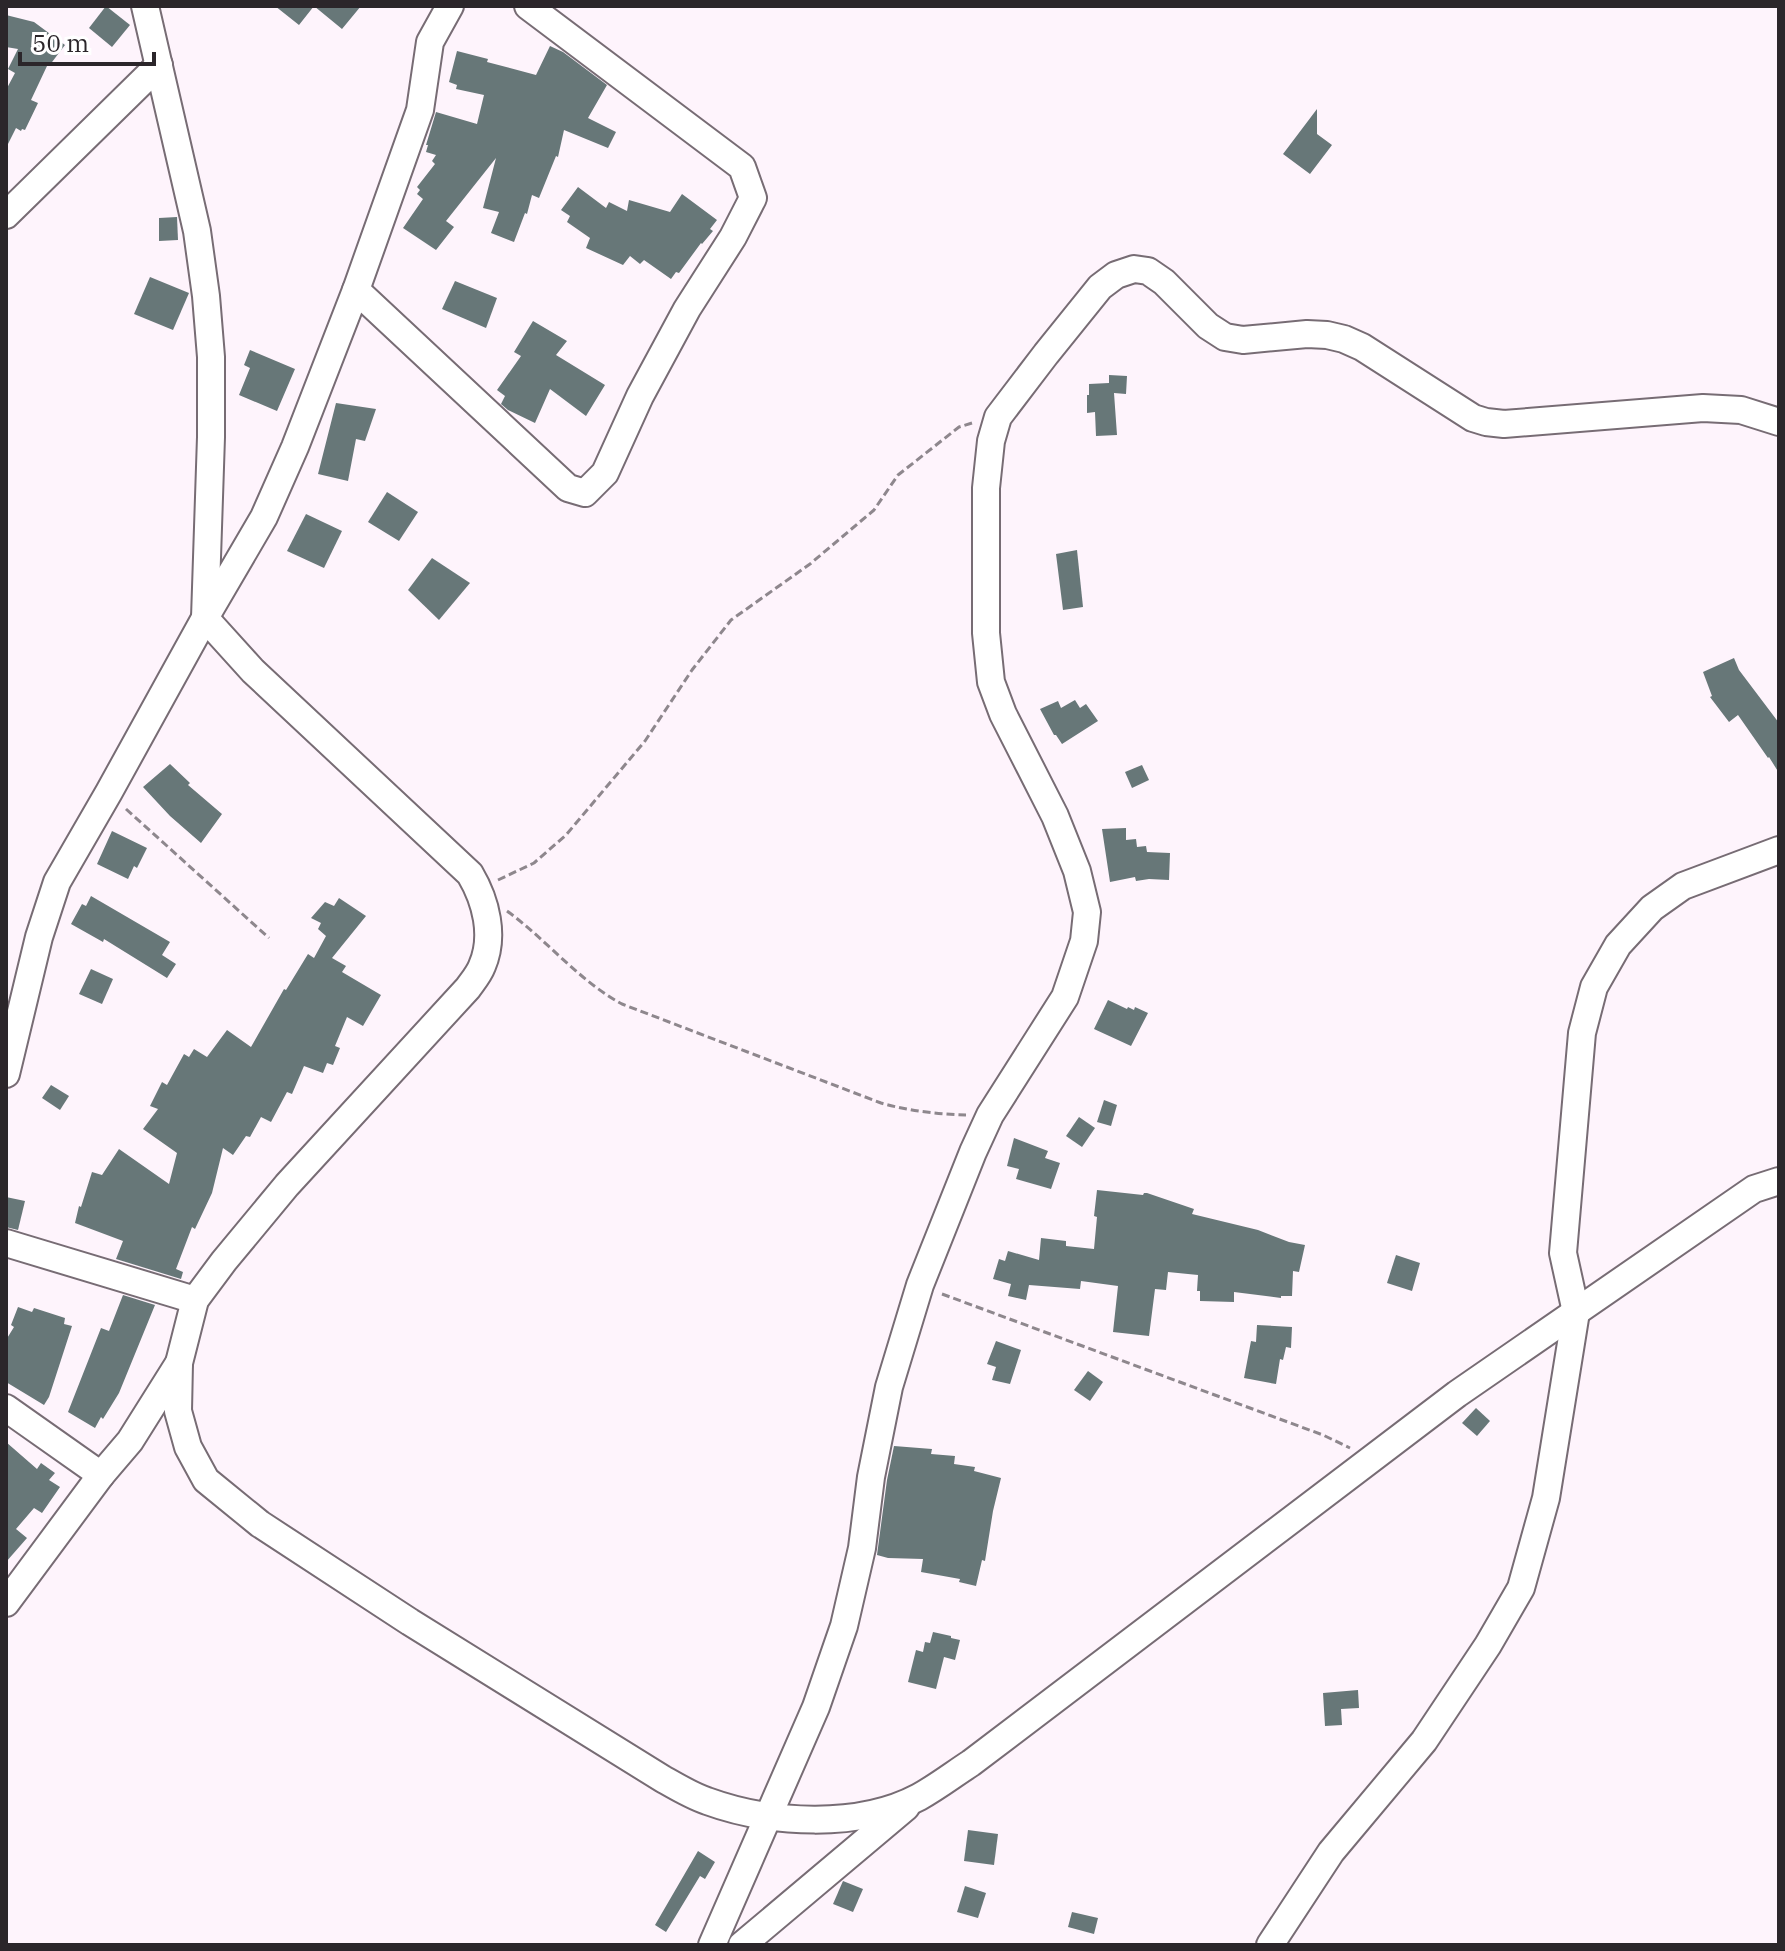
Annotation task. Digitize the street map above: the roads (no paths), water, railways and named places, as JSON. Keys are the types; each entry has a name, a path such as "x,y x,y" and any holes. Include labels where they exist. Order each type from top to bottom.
{"street":[{"path":"145,6 197,231 206,296 211,357 211,437 205,618 253,671 470,874 479,889 488,924 487,949 482,967 468,988 287,1185 195,1300 179,1363 178,1411 188,1447 206,1480 260,1524 663,1779 707,1801 768,1817 815,1821 881,1811 918,1797"},
{"path":"8,1059 39,937 57,882 264,517 295,447 356,290 420,110 430,42 450,6"},
{"path":"356,290 568,488 585,493 605,473 640,396 753,198 742,167 528,6"},
{"path":"6,215 159,65"},
{"path":"712,1945 816,1707 844,1626 862,1548 871,1477 889,1387 920,1285 990,1115 1065,997 1084,941 1087,912 1077,871 1055,816 1003,714 991,682 986,633 986,488 991,441 998,417 1100,287 1116,275 1134,269 1148,271 1164,282 1208,326 1225,337 1243,340 1307,334 1344,339 1362,347 1454,407 1486,422 1504,424 1703,408 1741,410 1779,422"},
{"path":"1270,1945 1331,1852 1424,1741 1488,1645 1521,1588 1546,1498 1576,1312 1563,1253 1582,1033 1594,987 1618,945 1652,908 1683,886 1779,850"},
{"path":"742,1945 918,1797 971,1763 1457,1394 1754,1189 1779,1181"},
{"path":"6,1243 195,1300"},
{"path":"6,1603 130,1441 179,1363"},
{"path":"6,1408 101,1475"}]}
